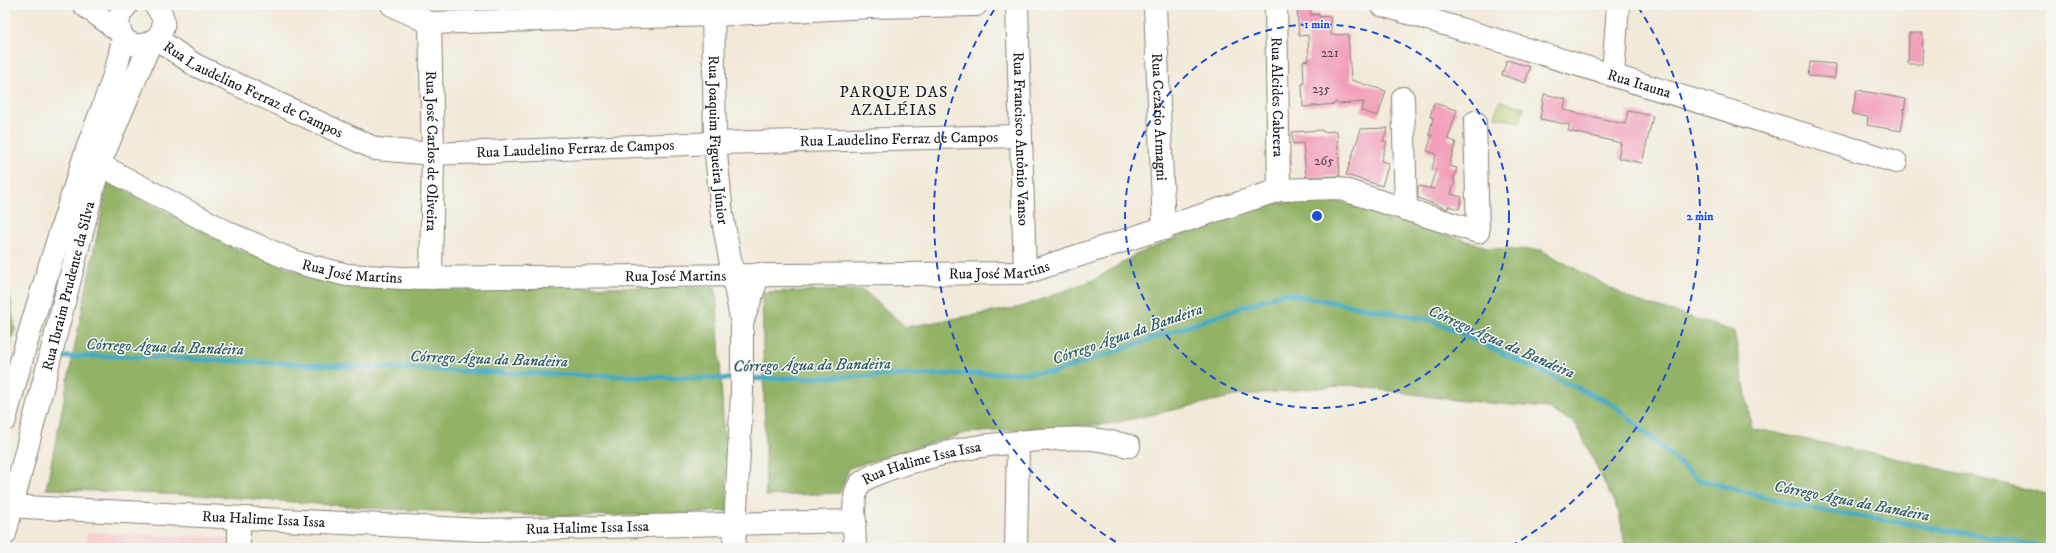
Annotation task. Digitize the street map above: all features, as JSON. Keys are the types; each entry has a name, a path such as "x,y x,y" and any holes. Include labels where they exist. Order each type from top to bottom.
{"street":[{"path":"84,5 135,45 157,36 160,10 155,5"},
{"name":"Rua Ibraim Prudente da Silva","path":"5,534 8,506 92,161 121,55 119,17 127,5"},
{"name":"Rua Ibraim Prudente da Silva","path":"5,420 26,341 92,161 174,5"},
{"path":"392,5 430,23 713,10 976,5"},
{"name":"Rua Francisco Antônio Vanso","path":"1017,5 1026,274"},
{"name":"Rua Cezário Armagni","path":"1155,5 1164,229"},
{"name":"Rua Alcides Cabrera","path":"1276,5 1279,190"},
{"name":"Rua Itauna","path":"1382,5 1896,162"},
{"path":"1613,75 1618,5"},
{"name":"Rua Joaquim Figueira Júnior","path":"713,10 716,143 722,215 742,324"},
{"name":"Rua José Carlos de Oliveira","path":"430,23 433,154 431,278"},
{"name":"Rua Laudelino Ferraz de Campos","path":"157,36 195,65 376,149 433,154 716,143 1021,136"},
{"path":"1403,98 1406,209"},
{"name":"Rua José Martins","path":"92,161 231,234 299,263 347,276 431,278 759,274 1026,274 1279,190 1338,188 1478,232 1475,122"},
{"path":"734,548 742,393 742,324 759,274"},
{"name":"Rua Halime Issa Issa","path":"8,506 239,519 482,530 855,521 856,496 859,485 875,474 961,450 982,446 1091,439 1130,446"},
{"path":"1016,548 1018,443"},
{"path":"239,519 239,548"},
{"path":"855,521 855,548"}],"shaded area":[{"path":"87,532 232,538 232,548 84,548"}],"green space":[{"path":"1499,101 1524,107 1520,122 1495,117"},
{"path":"108,181 234,248 300,272 436,285 716,288 728,511 641,515 555,516 385,509 214,496 46,489"},
{"path":"1332,199 1490,248 1541,250 1631,299 1734,331 1752,428 1907,461 2051,495 2051,548 1693,548 1687,545 1625,544 1619,513 1576,424 1547,408 1454,400 1349,385 1235,396 1110,424 966,433 849,468 840,493 766,496 762,292 863,290 906,327 1021,307 1096,279 1133,256 1252,205"},
{"path":"5,277 8,282 15,329 5,363"}],"building":[{"path":"1311,9 1311,15 1319,14 1319,17 1330,16 1331,35 1348,34 1351,80 1386,91 1378,116 1361,111 1364,102 1339,104 1335,102 1335,104 1303,107 1303,61 1309,60 1308,35 1299,36 1297,10"},
{"path":"1909,33 1923,33 1922,64 1908,64"},
{"path":"1507,60 1530,67 1525,83 1502,75"},
{"path":"1810,62 1836,64 1835,78 1808,76"},
{"path":"1857,90 1906,99 1901,131 1867,125 1868,117 1852,114"},
{"path":"1544,94 1566,99 1564,110 1625,124 1628,111 1653,116 1642,163 1618,158 1621,143 1568,131 1570,125 1540,119"},
{"path":"1434,103 1457,110 1448,139 1456,142 1449,166 1457,168 1453,179 1455,180 1451,194 1462,197 1459,209 1448,206 1448,209 1418,198 1418,186 1434,189 1430,188 1436,170 1432,169 1436,154 1427,151 1432,135 1429,135 1433,118 1430,117"},
{"path":"1388,128 1383,141 1387,142 1381,161 1389,163 1382,186 1346,175 1361,129"},
{"path":"1322,130 1323,132 1337,131 1340,176 1306,177 1303,143 1293,144 1292,132"}],"waterway":[{"name":"Córrego Água da Bandeira","path":"747,379 1056,372 1283,293 1431,320 1614,405 1697,479 1802,507 2010,540 2046,548"},
{"name":"Córrego Água da Bandeira","path":"5,346 10,344"},
{"name":"Córrego Água da Bandeira","path":"62,357 118,356 483,372 737,379"}],"district":[{"name":"PARQUE DAS AZALÉIAS","path":"894,100"}]}
